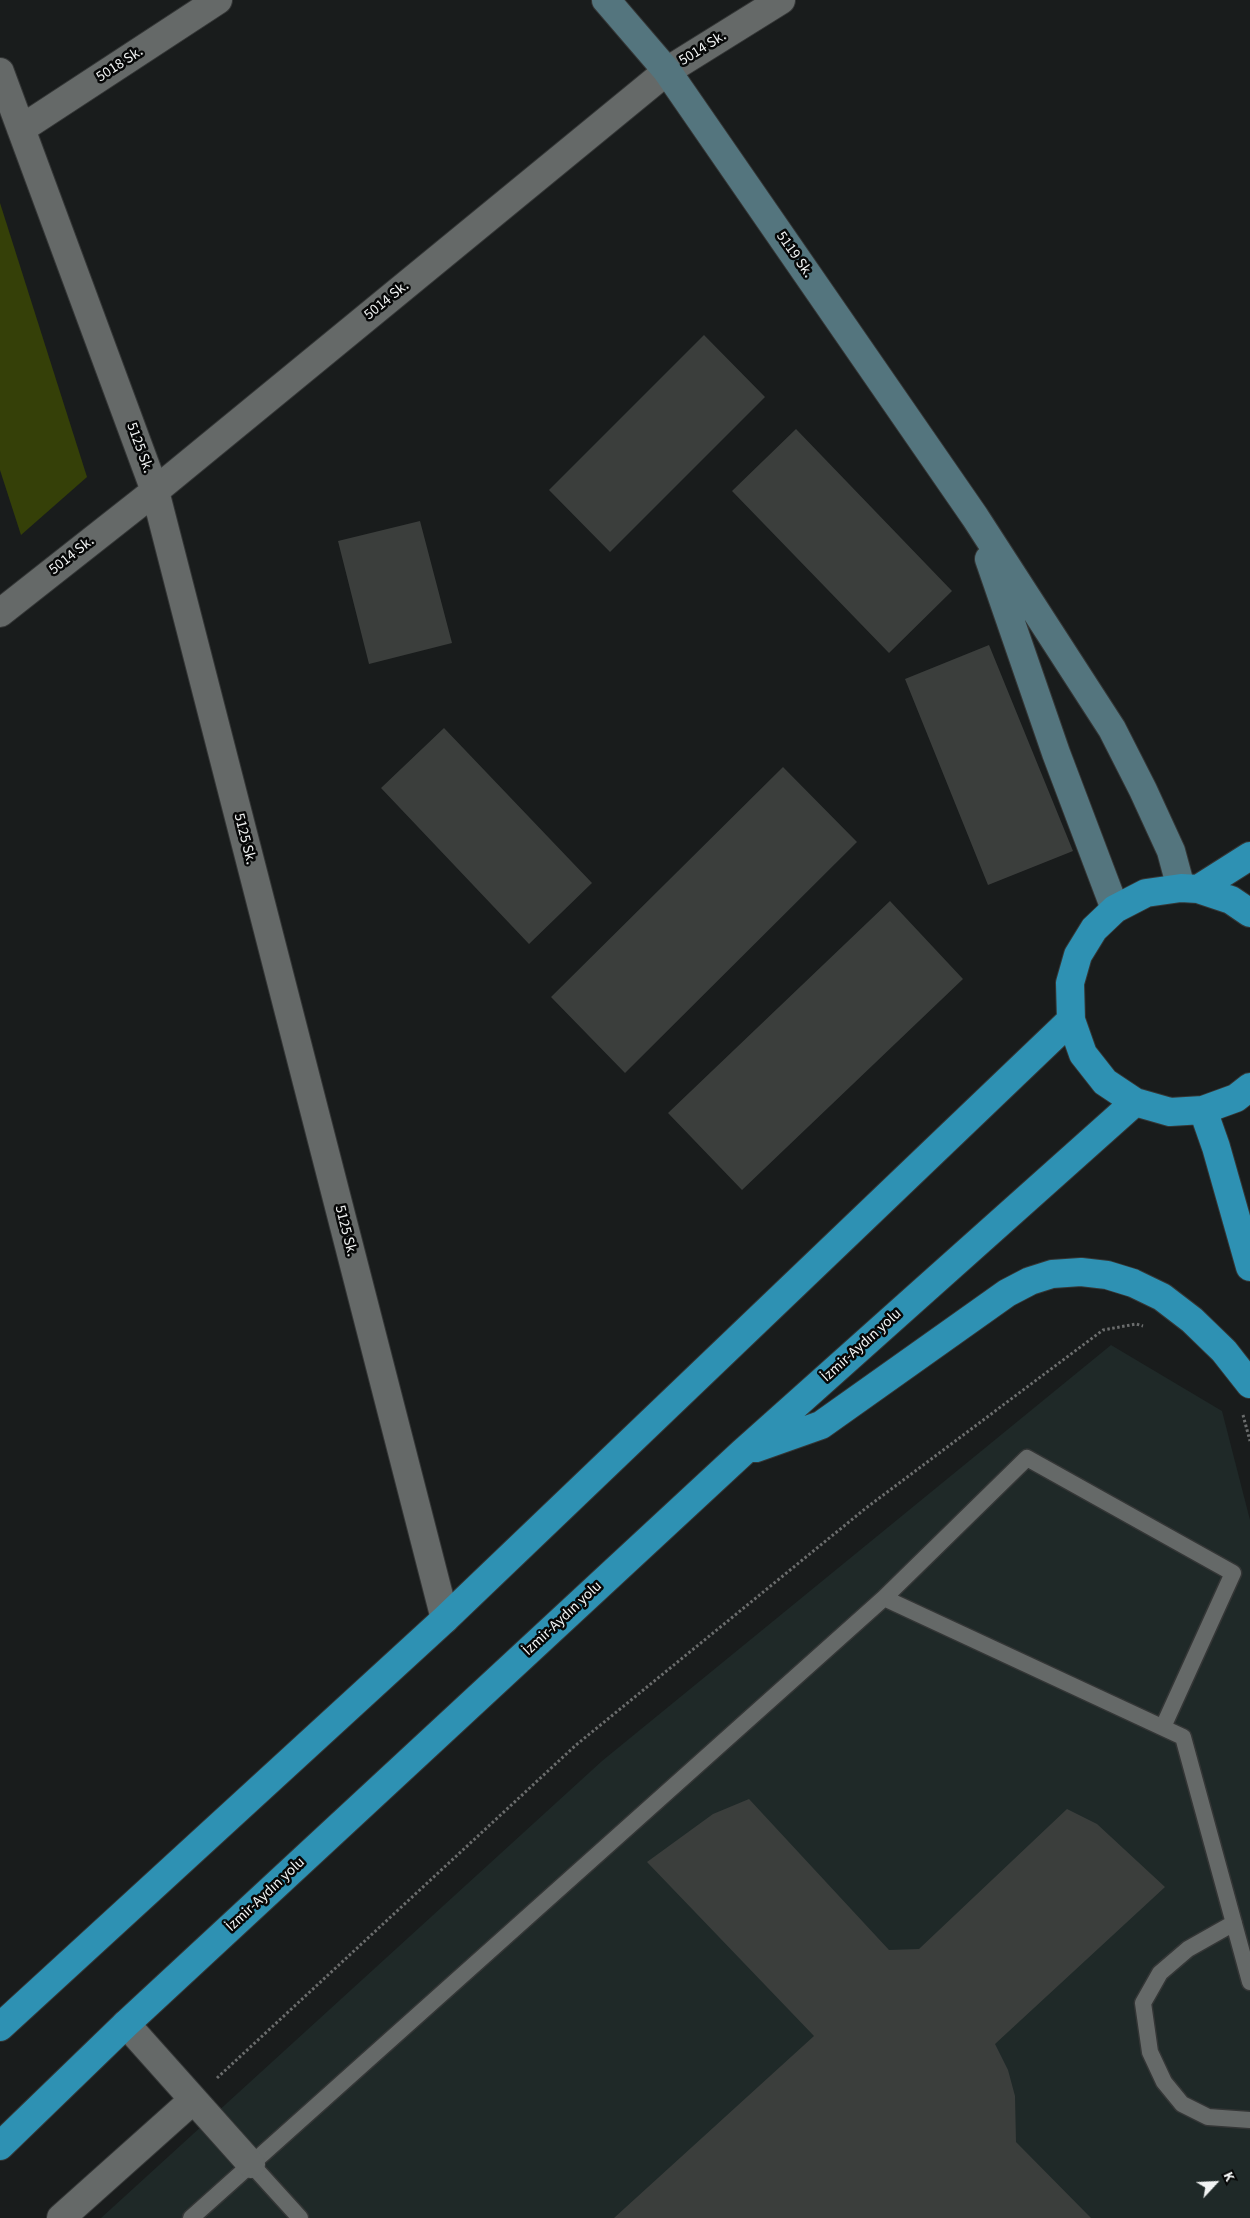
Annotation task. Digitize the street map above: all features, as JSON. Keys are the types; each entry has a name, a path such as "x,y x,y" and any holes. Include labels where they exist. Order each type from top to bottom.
{"highway":[{"path":"1250,856 1189,888 1146,893 1114,909 1094,930 1078,955 1070,983 1071,1020 1083,1054 1105,1082 1135,1102 1170,1112 1203,1110 1236,1098 1250,1087"},
{"path":"1189,888 1231,900 1250,913"},
{"path":"0,2026 445,1619 1071,1020"},
{"name":"İzmir-Aydın yolu","path":"0,2146 126,2024 742,1453 1135,1102"},
{"path":"1203,1110 1216,1147 1250,1267"},
{"path":"742,1453 821,1425 1007,1293 1030,1281 1052,1274 1081,1272 1107,1275 1133,1283 1162,1297 1192,1320 1224,1352 1250,1384"}],"street":[{"name":"5018 Sk.","path":"21,129 218,0"},
{"name":"5119 Sk.","path":"606,0 667,71 975,517"},
{"name":"5014 Sk.","path":"0,612 155,492 667,71 782,0"},
{"name":"5125 Sk.","path":"0,72 155,492 445,1619"},
{"path":"975,517 1112,729 1189,888"},
{"path":"975,517 1056,753 1114,909"},
{"path":"126,2024 251,2164"},
{"path":"61,2218 193,2100"}],"lane":[{"path":"191,2218 884,1598 1028,1458 1233,1573 1163,1727"},
{"path":"884,1598 1183,1737 1249,1976"},
{"path":"1234,1923 1188,1949 1160,1973 1143,2003 1150,2052 1164,2082 1182,2104 1208,2118 1250,2120"},
{"path":"251,2164 300,2218"}],"path":[{"path":"193,2100 576,1744 850,1521 1103,1330 1136,1324 1146,1327"},
{"path":"1243,1413 1250,1441"}],"shaded area":[{"path":"1111,1345 1222,1411 1250,1520 1250,2218 101,2218 602,1761"}],"green space":[{"path":"0,203 87,477 21,535 0,470"}],"building":[{"path":"704,335 765,397 610,552 549,490"},
{"path":"796,429 952,591 889,653 732,491"},
{"path":"420,521 452,643 369,664 338,541"},
{"path":"989,645 1073,851 988,885 905,679"},
{"path":"444,728 592,883 529,944 381,788"},
{"path":"783,767 857,842 625,1073 551,997"},
{"path":"890,901 963,979 742,1190 668,1113"},
{"path":"749,1799 889,1950 919,1949 1067,1809 1097,1824 1165,1887 995,2044 1008,2070 1015,2096 1016,2142 1091,2218 614,2218 814,2036 647,1862 713,1814"}]}
